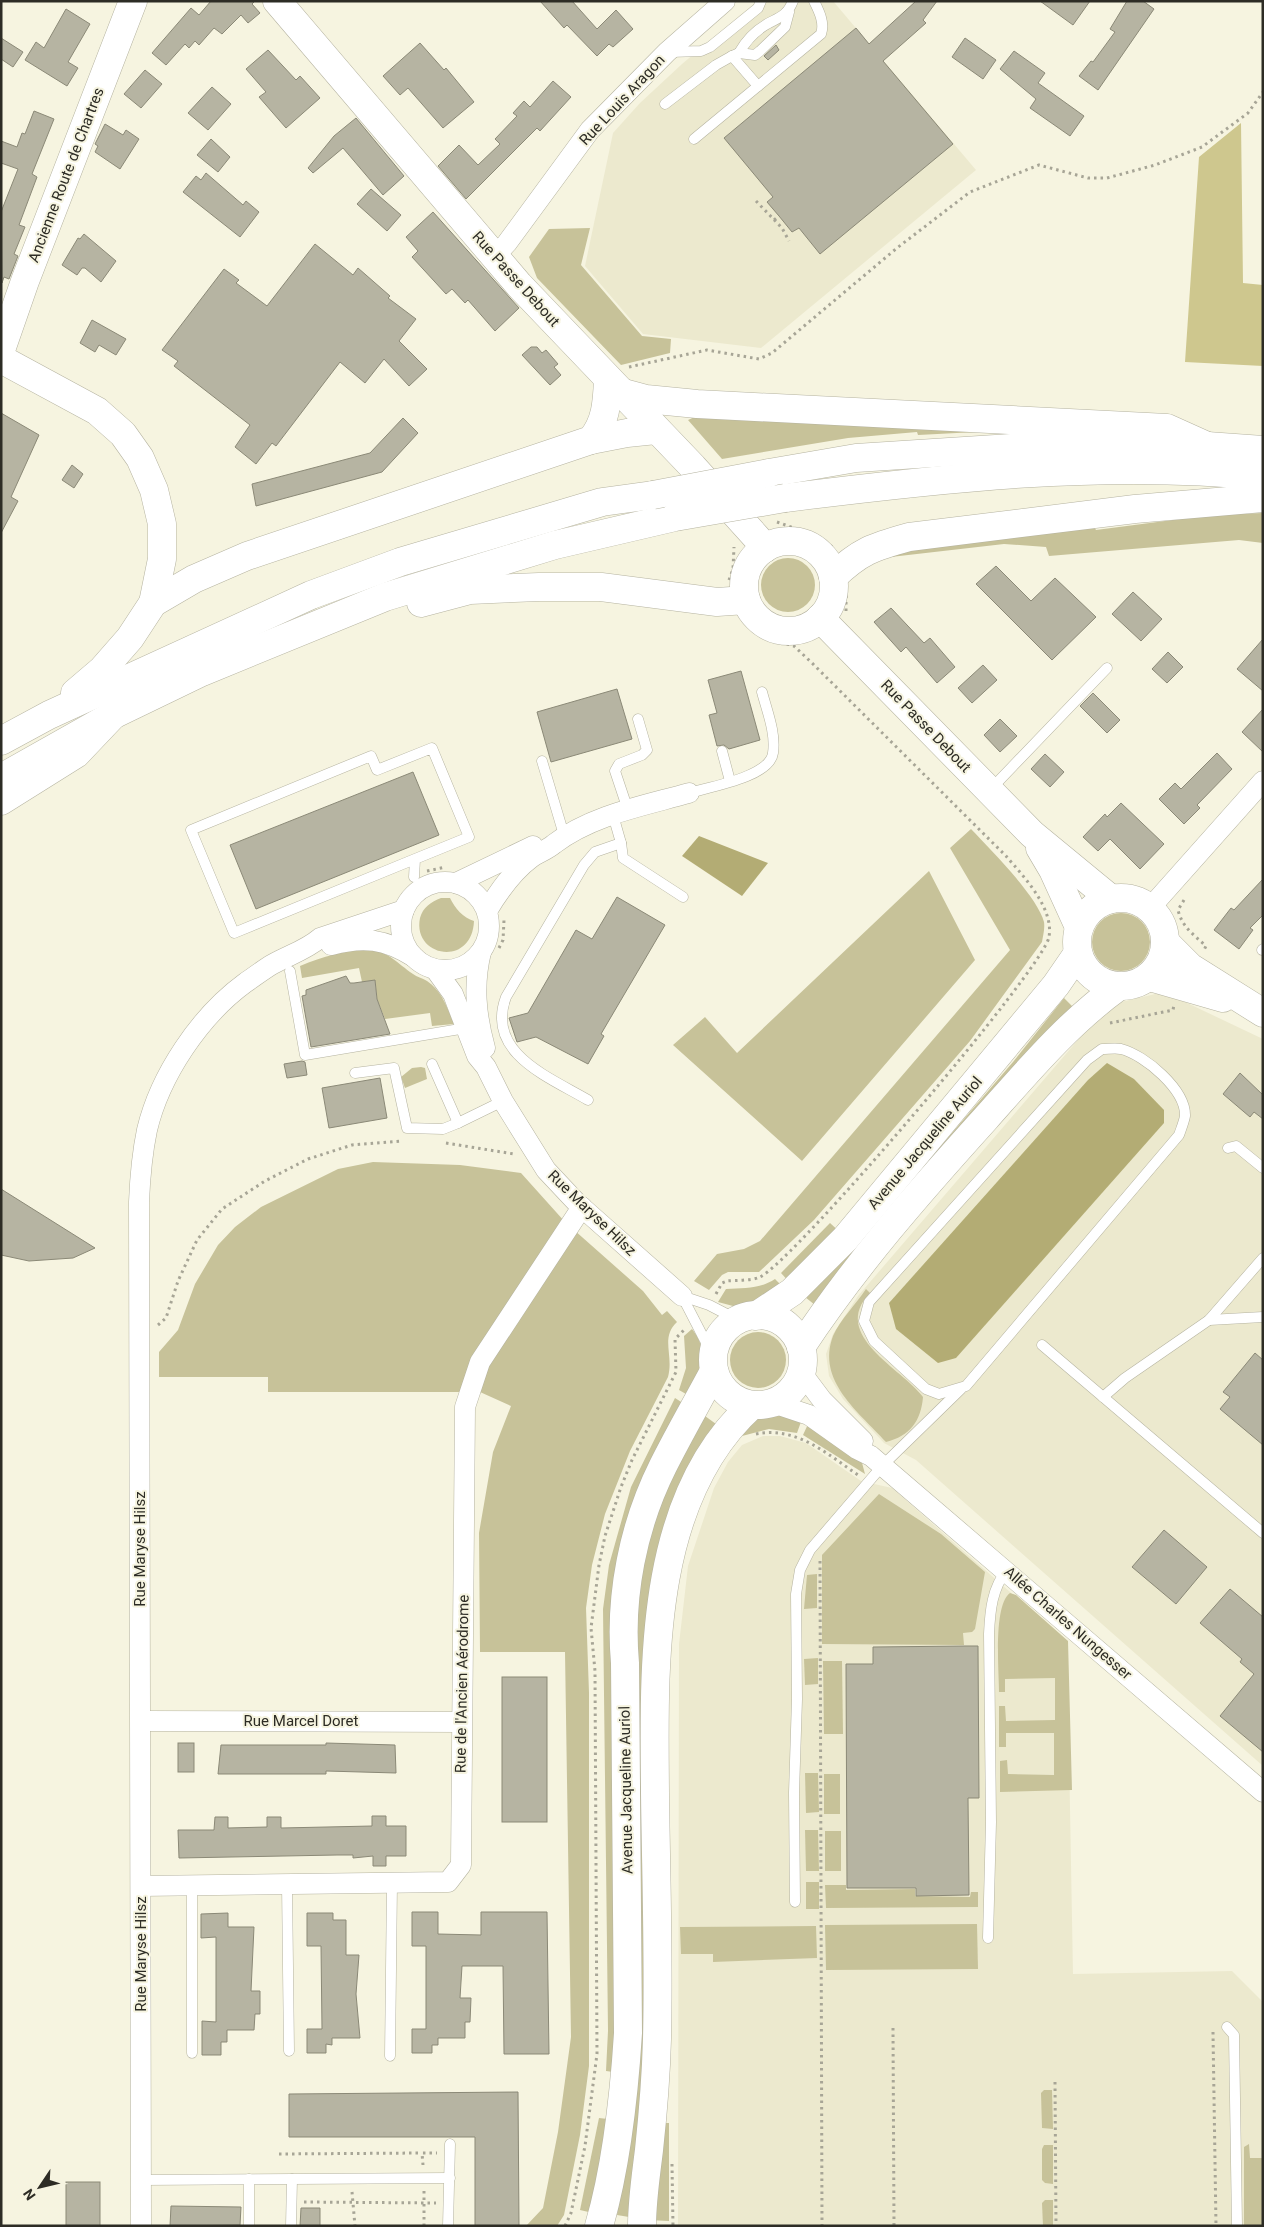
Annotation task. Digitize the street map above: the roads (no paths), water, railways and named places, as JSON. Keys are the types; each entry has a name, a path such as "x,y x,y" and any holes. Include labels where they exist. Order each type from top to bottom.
{"main road":[{"name":"Ancienne Route de Chartres","path":"1,350 25,282 133,1"},
{"name":"Rue Passe Debout","path":"277,1 495,256 619,379 661,435 752,533 764,549"},
{"path":"1,359 97,411 123,434 140,458 154,490 162,524 162,559 153,603 130,638 102,670 49,715"},
{"path":"591,440 602,423 619,379 646,399 697,404 1167,428 1207,446"},
{"path":"153,603 194,579 247,556 591,440 627,432 661,435 667,430 673,420 685,410 697,404"},
{"path":"1,741 49,715 311,595 400,562 602,502 652,495 856,458 1025,447 1207,446 1263,450"},
{"path":"1,778 112,715 202,672 386,597 468,570 555,545 675,517 779,509 959,478 1115,470 1226,472 1263,476"},
{"path":"833,577 853,558 878,545 909,537 1135,509 1263,498"},
{"path":"295,633 342,632 424,602 478,590 530,587 601,587 717,602 753,614 764,624 778,630 793,631 808,627 820,618 829,606 833,592 833,577 828,564 819,553 807,545 779,542 764,549 754,557 747,570 742,609"},
{"name":"Rue Passe Debout","path":"820,618 1032,834 1111,899"},
{"path":"1,801 76,754 112,715"},
{"name":"Rue Passe Debout","path":"1032,834 1053,870 1079,927"},
{"path":"1125,898 1138,901 1150,908 1158,918 1164,942 1158,967 1150,977 1129,987 1118,987 1097,980 1082,964 1078,954 1076,940 1083,919 1095,906 1111,899 1125,898"},
{"path":"1164,942 1190,967 1256,1009"},
{"name":"Avenue Jacqueline Auriol","path":"747,1318 792,1292 845,1239 1056,985 1078,954"},
{"path":"1150,977 1256,1009"},
{"name":"Avenue Jacqueline Auriol","path":"801,1359 850,1278 917,1195 1027,1073 1087,1013 1118,987"},
{"path":"766,1316 784,1324 797,1338 801,1359 791,1391 762,1404 741,1402 724,1390 714,1364 717,1341 726,1329 747,1318 766,1316"},
{"name":"Avenue Jacqueline Auriol","path":"599,2226 614,2160 626,2074 628,2033 625,1663 622,1635 626,1590 635,1544 649,1500 662,1467 714,1364"},
{"name":"Avenue Jacqueline Auriol","path":"642,2226 657,2040 654,1684 662,1597 668,1563 682,1517 704,1467 729,1429 762,1404"}],"street":[{"name":"Rue Louis Aragon","path":"495,256 507,243 590,130 666,52 725,1"},
{"path":"1150,908 1263,781"},
{"path":"562,836 552,836 452,875 444,882 431,884 420,890 404,910 401,922 402,935 406,947 414,957 435,969 448,970 460,968 472,962 490,952 488,940 490,925 496,912 502,886 530,858 554,844 562,836 591,821 689,793"},
{"path":"452,875 496,912"},
{"name":"Rue Maryse Hilsz","path":"141,2226 138,1202 147,1129 156,1102 169,1075 209,1017 243,985 273,964 312,945 320,938 404,910"},
{"name":"Rue Maryse Hilsz","path":"312,945 324,947 346,941 381,941 394,945 414,957"},
{"name":"Rue Maryse Hilsz","path":"486,1067 475,988 490,952"},
{"name":"Rue Maryse Hilsz","path":"435,969 453,994 477,1056 486,1067 503,1101 546,1170 582,1207 682,1296"},
{"name":"Rue de l'Ancien Aérodrome","path":"141,1886 448,1882 461,1865 465,1407 480,1362 582,1207"},
{"name":"Allée Charles Nungesser","path":"801,1359 822,1400 864,1441 877,1460"},
{"name":"Allée Charles Nungesser","path":"762,1404 809,1416 857,1449 877,1460 1263,1792"},
{"name":"Rue Marcel Doret","path":"140,1721 461,1722"}],"lane":[{"path":"666,52 701,51 710,47 758,8 761,1"},
{"path":"736,54 755,55 772,41 785,27 793,1"},
{"path":"694,139 821,34 823,28 814,1"},
{"path":"665,104 716,65 736,54 761,28 779,20 789,12"},
{"path":"736,54 758,86"},
{"path":"989,790 1107,668"},
{"path":"689,793 765,768 773,755 773,739 762,692"},
{"path":"638,719 647,750 642,755 618,764 614,771 620,812 623,858 683,897"},
{"path":"432,748 469,837 415,859 234,933 192,830 371,756 377,770 432,748"},
{"path":"722,751 730,781"},
{"path":"542,762 562,836"},
{"path":"588,1100 530,1066 513,1051 500,1013 506,997 584,865 595,852 621,842"},
{"path":"414,877 415,859"},
{"path":"290,971 304,1055 466,1028"},
{"path":"795,1902 794,1793 797,1699 797,1582 804,1558 868,1482 877,1460 966,1386 1179,1135 1185,1115 1179,1095 1159,1072 1140,1056 1120,1049 1102,1049 1087,1060 868,1302 864,1322 874,1341 926,1389 939,1394 966,1386"},
{"path":"432,1064 458,1122"},
{"path":"355,1073 394,1068 406,1128 443,1129 503,1101"},
{"path":"1228,1148 1236,1146 1263,1168"},
{"path":"1103,1397 1125,1378 1209,1320 1263,1258"},
{"path":"682,1296 747,1318"},
{"path":"682,1296 714,1364"},
{"path":"1209,1320 1263,1317"},
{"path":"1042,1345 1263,1532"},
{"path":"988,1938 991,1822 990,1608 998,1580 1007,1570"},
{"path":"390,2056 392,1883"},
{"path":"288,1884 289,2052"},
{"path":"192,1885 192,2053"},
{"path":"1227,2027 1234,2034 1237,2226"},
{"path":"448,2226 450,2144"},
{"path":"141,2180 450,2178"},
{"path":"249,2179 249,2226"},
{"path":"291,2226 292,2179"}]}
